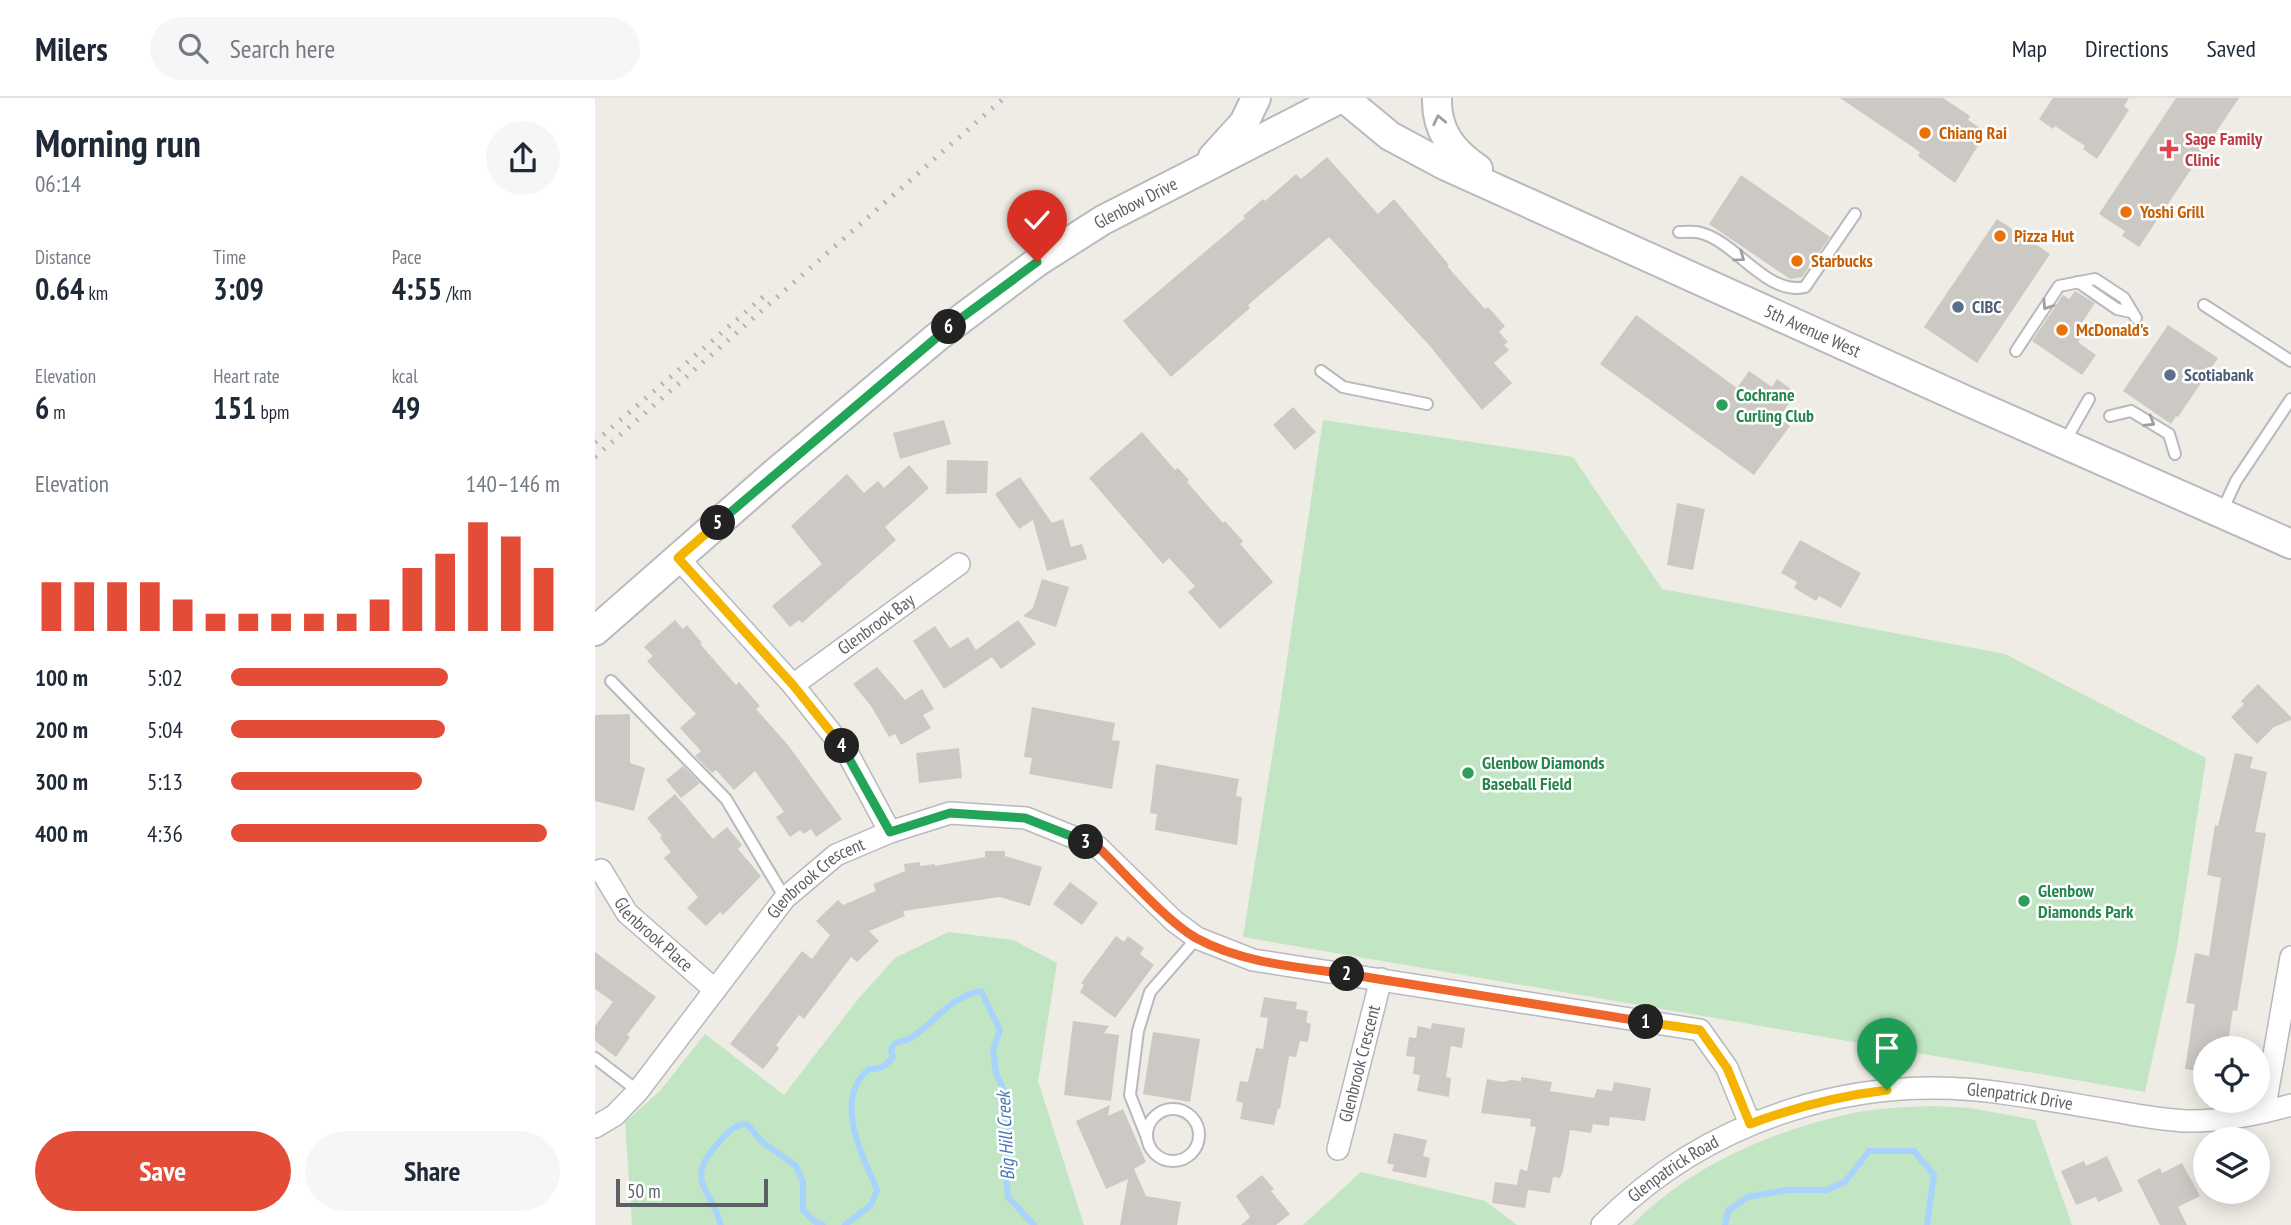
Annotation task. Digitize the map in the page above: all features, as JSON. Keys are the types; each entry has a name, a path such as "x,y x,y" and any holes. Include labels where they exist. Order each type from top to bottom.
{"street":[{"path":"1199,171 1244,123 1257,98"},
{"name":"Glenbow Drive","path":"595,631 775,473 937,337 1037,262 1103,220 1342,98"},
{"name":"5th Avenue West","path":"1342,98 1390,136 1444,165 2291,544"},
{"path":"1437,98 1442,132 1452,149 1521,198"},
{"path":"678,558 793,685 848,754 890,832"},
{"name":"Glenbrook Bay","path":"793,685 959,564"},
{"name":"Glenbrook Crescent","path":"595,1127 615,1115 638,1091 785,898 836,855 890,832 950,813 1025,818 1098,847 1174,921 1196,938 1253,960 1700,1030 1727,1068 1750,1124"},
{"name":"Glenbrook Place","path":"601,870 627,913 715,990"},
{"path":"2270,1078 2291,957"},
{"name":"Glenbrook Crescent","path":"1338,1149 1381,979"},
{"name":"Glenpatrick Drive","path":"1750,1124 1819,1102 1908,1088 1973,1089 2190,1121 2235,1118 2259,1113"},
{"name":"Glenpatrick Drive","path":"2270,1110 2291,1105"},
{"name":"Glenpatrick Road","path":"1602,1225 1631,1197 1665,1171 1750,1124"}],"lane":[{"path":"1679,232 1699,232 1714,238 1780,285 1793,290 1805,288 1856,214"},
{"path":"2016,351 2059,286 2078,282 2117,309 2134,315"},
{"path":"2204,305 2291,360"},
{"path":"1321,371 1343,387 1427,404"},
{"path":"2064,443 2089,399"},
{"path":"2220,513 2236,481 2291,399"},
{"path":"2110,416 2131,411 2169,434 2175,454"},
{"path":"611,681 726,799 785,898"},
{"path":"1147,1138 1151,1122 1164,1111 1173,1109 1188,1114 1198,1128 1197,1146 1186,1158 1178,1161 1161,1159 1154,1154 1147,1138 1130,1095 1138,1031 1150,992 1196,938"},
{"path":"595,1058 638,1091"}],"green space":[{"path":"1323,420 1573,457 1662,589 2005,654 2206,758 2177,947 2145,1092 1243,937"},
{"path":"948,932 1013,940 1057,963 1038,1081 1084,1225 632,1225 625,1122 660,1091 705,1034 784,1095 859,998 895,958"},
{"path":"1933,1106 1970,1108 2035,1120 2072,1225 1632,1225 1655,1204 1706,1168 1763,1141 1853,1113"},
{"path":"1361,1172 1485,1201 1517,1225 1303,1225"}],"building":[{"path":"1840,98 1943,98 1970,116 1968,120 1983,130 1978,137 1982,139 1955,183 1918,156 1920,152"},
{"path":"2053,98 2129,98 2124,106 2129,110 2097,159 2083,149 2085,146 2039,119"},
{"path":"2176,98 2239,98 2139,247 2122,236 2125,231 2099,214"},
{"path":"1327,157 1378,214 1394,199 1449,265 1447,266 1485,309 1488,307 1505,326 1499,332 1508,342 1504,345 1509,350 1494,363 1512,383 1482,410 1429,345 1329,237 1248,305 1250,308 1171,377 1123,321 1245,218 1243,216 1263,199 1265,201 1296,174 1301,179"},
{"path":"1741,175 1830,237 1802,277 1790,279 1709,224"},
{"path":"1997,219 2050,254 1977,363 1924,327"},
{"name":"McDonald's","path":"2075,291 2095,303 2081,324 2087,328 2078,342 2096,355 2082,375 2032,341 2063,295 2069,299"},
{"name":"Cochrane Curling Club","path":"1636,315 1737,388 1749,371 1772,387 1777,379 1796,393 1779,418 1790,426 1754,475 1600,364"},
{"name":"Scotiabank","path":"2168,325 2218,358 2171,424 2123,391"},
{"path":"1293,407 1316,432 1295,450 1273,425"},
{"path":"944,420 951,444 900,459 893,433"},
{"path":"1142,432 1175,470 1178,468 1189,480 1187,482 1223,523 1225,521 1243,541 1240,544 1273,582 1220,629 1188,592 1195,586 1169,558 1163,564 1089,478"},
{"path":"947,460 988,461 987,493 946,494"},
{"path":"909,465 929,488 885,527 896,540 802,623 799,620 790,627 772,606 822,564 791,526 847,474 864,493 878,481 884,488"},
{"path":"1020,477 1052,523 1063,519 1071,547 1082,544 1087,559 1047,571 1033,520 1019,529 995,494"},
{"path":"1677,503 1705,509 1693,570 1667,565"},
{"path":"1800,540 1861,573 1841,608 1819,596 1816,601 1794,588 1797,582 1781,573"},
{"path":"1042,579 1069,587 1056,627 1023,616 1033,608"},
{"path":"675,620 683,629 687,625 736,685 739,682 760,706 756,709 788,745 842,819 816,837 811,829 804,834 800,830 790,837 776,817 784,812 755,771 734,790 716,770 712,773 695,756 701,751 680,728 696,714 647,661 653,656 644,647"},
{"path":"1018,620 1036,644 1001,669 992,657 944,689 913,641 935,626 950,648 968,637 976,650"},
{"path":"877,667 905,700 922,689 934,709 923,715 931,728 901,745 895,734 889,737 871,706 853,684"},
{"path":"2258,684 2291,720 2274,727 2257,744 2231,717 2244,704 2241,701"},
{"path":"1032,707 1115,723 1112,740 1120,741 1112,789 1029,774 1032,758 1024,757"},
{"path":"630,714 630,763 645,768 634,811 595,801 595,715"},
{"path":"959,748 962,778 919,783 916,753"},
{"path":"2235,753 2253,757 2250,768 2267,772 2255,832 2266,833 2237,1011 2233,1010 2229,1036 2193,1036 2193,1070 2185,1069 2195,1004 2186,1003 2195,953 2209,956 2221,878 2207,875 2215,825 2218,826"},
{"path":"1156,764 1239,779 1236,796 1242,797 1237,845 1155,830 1157,814 1150,813"},
{"path":"683,766 700,783 681,798 666,780"},
{"path":"675,794 713,839 727,827 742,845 738,849 761,876 723,915 720,912 706,926 687,908 698,897 664,858 671,852 647,818"},
{"path":"985,851 1005,851 1005,856 1042,867 1030,906 1000,897 903,911 905,916 869,931 879,941 857,962 851,957 804,1019 799,1015 776,1045 778,1050 763,1069 730,1044 802,951 812,959 830,935 816,921 838,900 843,905 876,891 873,884 905,871 904,864 920,862 920,866 935,866 985,857"},
{"path":"1070,882 1098,903 1082,925 1053,904"},
{"path":"1116,936 1124,942 1128,936 1144,948 1140,954 1154,965 1115,1018 1080,992 1084,985 1081,983"},
{"path":"595,952 656,997 627,1035 630,1037 616,1057 595,1041 595,1026 613,1002 595,989"},
{"path":"1264,997 1297,1002 1296,1009 1308,1011 1306,1022 1311,1024 1308,1042 1300,1041 1296,1057 1289,1056 1280,1109 1278,1108 1274,1125 1240,1119 1243,1103 1236,1101 1240,1081 1248,1082 1256,1048 1263,1049 1268,1018 1260,1017"},
{"path":"1073,1021 1109,1026 1104,1033 1119,1035 1111,1101 1064,1095"},
{"path":"1432,1023 1465,1028 1462,1048 1451,1046 1446,1077 1451,1078 1449,1097 1417,1091 1420,1075 1413,1074 1415,1057 1406,1056 1409,1037 1416,1038 1418,1026 1431,1029"},
{"path":"1153,1032 1200,1039 1190,1102 1143,1094"},
{"path":"1521,1077 1552,1082 1550,1091 1594,1098 1597,1089 1612,1091 1614,1082 1651,1088 1645,1121 1610,1117 1609,1126 1593,1124 1591,1133 1570,1130 1563,1171 1560,1178 1553,1177 1550,1193 1528,1190 1525,1208 1492,1203 1495,1182 1517,1185 1520,1169 1527,1171 1536,1127 1530,1126 1531,1119 1481,1113 1487,1079 1521,1081"},
{"path":"1110,1105 1108,1116 1123,1109 1146,1162 1134,1169 1146,1196 1181,1202 1177,1225 1120,1225 1128,1179 1106,1189 1076,1121"},
{"path":"1394,1133 1427,1140 1423,1156 1430,1158 1426,1178 1392,1171 1394,1165 1387,1163"},
{"path":"2107,1156 2123,1191 2098,1202 2096,1197 2076,1205 2061,1171 2084,1161 2086,1166"},
{"path":"2182,1163 2193,1183 2193,1200 2178,1207 2187,1225 2160,1225 2137,1180 2160,1168 2162,1173"},
{"path":"1262,1175 1290,1214 1276,1225 1241,1225 1250,1217 1236,1196"}],"waterway":[{"name":"Big Hill Creek","path":"845,1225 871,1205 877,1190 854,1128 853,1096 858,1082 869,1069 880,1068 893,1057 891,1050 894,1044 918,1033 960,999 981,991 1000,1030 993,1050 996,1073 1006,1095 1010,1139 1006,1177 1008,1197 1034,1225"},
{"name":"Big Hill Creek","path":"721,1225 703,1183 703,1165 728,1132 747,1124 761,1141 796,1166 803,1182 803,1210 814,1221 823,1225"},
{"name":"Big Hill Creek","path":"1725,1225 1728,1211 1748,1197 1787,1190 1827,1190 1845,1182 1869,1151 1914,1151 1934,1175 1927,1225"}],"railway":[{"path":"595,457 1004,98"},
{"path":"595,442 770,291"}],"place":[{"name":"Chiang Rai","path":"1925,133"},
{"name":"Sage Family Clinic","path":"2169,149"},
{"name":"Yoshi Grill","path":"2126,212"},
{"name":"Pizza Hut","path":"2000,236"},
{"name":"Starbucks","path":"1797,261"},
{"name":"CIBC","path":"1958,307"},
{"name":"McDonald's","path":"2062,330"},
{"name":"Scotiabank","path":"2170,375"},
{"name":"Cochrane Curling Club","path":"1722,405"},
{"name":"Glenbow Diamonds Baseball Field","path":"1468,773"},
{"name":"Glenbow Diamonds Park","path":"2024,901"}],"route":[{"path":"1037,262 937,337 678,558 793,685 848,754 890,832 950,813 1025,818 1098,847 1174,921 1196,938 1253,960 1700,1030 1727,1068 1750,1124 1782,1112 1842,1096 1887,1090"}]}
